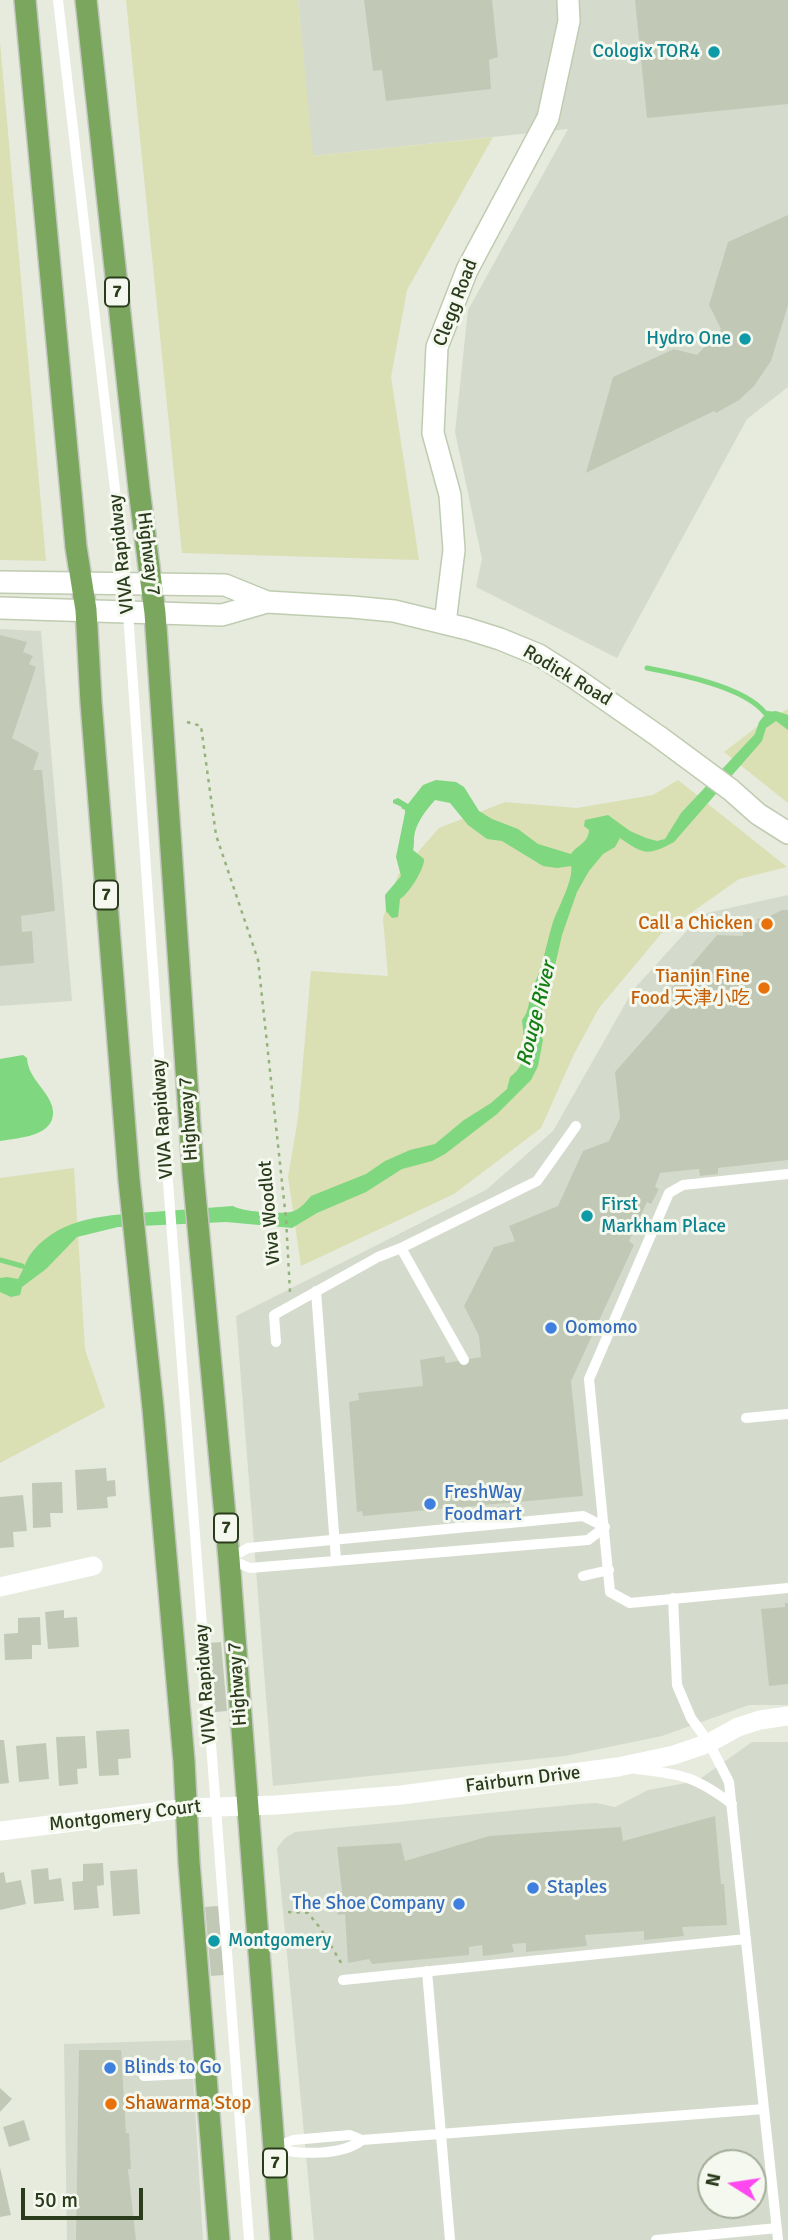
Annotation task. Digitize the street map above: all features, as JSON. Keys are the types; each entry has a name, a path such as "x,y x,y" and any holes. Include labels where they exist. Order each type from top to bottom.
{"main road":[{"name":"7","path":"25,0 74,519 86,610 129,1180 153,1408 187,1808 219,2240"},
{"name":"Highway 7","path":"86,0 155,613 193,1172 229,1559 243,1758 250,1804 281,2240"},
{"name":"Clegg Road","path":"445,623 454,551 450,495 433,433 437,347 467,270 548,118 569,21 568,0"},
{"name":"Rodick Road","path":"0,582 225,585 267,603"},
{"name":"Rodick Road","path":"0,608 222,615 267,603 394,611 445,623 500,639 539,655 628,714 731,790 758,814 788,832"}],"street":[{"path":"0,1587 93,1566"},
{"name":"Fairburn Drive","path":"250,1804 276,1805 401,1795 618,1767 674,1755 709,1743 738,1727 760,1720 788,1716"},
{"name":"Montgomery Court","path":"0,1831 187,1808 250,1804"}],"lane":[{"name":"VIVA Rapidway","path":"58,0 126,584 168,1182 249,2240"},
{"path":"276,1342 274,1315 378,1257 537,1181 576,1126"},
{"path":"788,1174 683,1185 669,1193 589,1379 598,1487 611,1592 630,1603 788,1588"},
{"path":"401,1248 464,1360"},
{"path":"316,1291 336,1560"},
{"path":"746,1418 788,1414"},
{"path":"229,1559 248,1548 583,1516 605,1527"},
{"path":"229,1559 250,1568 588,1539 605,1527"},
{"path":"583,1576 609,1570"},
{"path":"673,1598 677,1685 691,1718 709,1743 729,1782 778,2240"},
{"path":"618,1767 689,1777 709,1787 732,1804"},
{"path":"345,1975 427,1971 746,1939"},
{"path":"427,1971 450,2240"},
{"path":"144,2076 206,2073"},
{"path":"274,2148 295,2154 352,2149 362,2140 764,2109"},
{"path":"656,2240 777,2228"}],"path":[{"name":"Viva Woodlot","path":"187,722 201,726 216,835 258,960 290,1276"},
{"path":"288,1912 308,1913 321,1929 345,1975"}],"shaded area":[{"path":"126,0 298,0 313,156 493,137 407,290 391,377 419,560 182,553"},
{"path":"298,0 788,0 788,387 747,419 617,658 476,587 482,559 455,432 468,310 568,129 312,156"},
{"path":"0,42 46,561 0,560"},
{"path":"0,629 41,631 72,1001 0,1006"},
{"path":"788,709 788,803 724,752 766,720"},
{"path":"678,780 787,867 739,879 661,934 599,1008 574,1054 541,1128 454,1194 301,1266 288,1177 298,1118 311,971 388,976 383,918 398,875 439,828 505,802 577,808 653,795"},
{"path":"788,895 788,1705 749,1705 662,1736 565,1756 273,1786 236,1316 486,1190 553,1131 633,990 702,914"},
{"path":"74,1168 85,1350 105,1407 0,1463 0,1178"},
{"path":"752,1742 788,1742 788,2240 314,2240 277,1848 285,1838 295,1832 579,1804 596,1803 615,1807 648,1790 697,1781"},
{"path":"191,2040 203,2240 67,2240 64,2044"}],"water":[{"name":"Rouge River","path":"776,711 788,715 788,730 776,721 766,728 762,741 674,842 658,850 646,852 620,838 615,847 603,854 589,871 577,892 562,935 554,970 543,995 538,1026 543,1040 538,1066 531,1080 497,1114 445,1154 432,1161 402,1169 366,1192 317,1213 292,1228 226,1222 118,1227 77,1237 46,1269 22,1287 20,1295 11,1297 0,1292 0,1278 18,1279 33,1251 45,1239 72,1224 120,1214 233,1206 264,1212 294,1211 311,1196 366,1174 385,1161 410,1150 435,1144 507,1089 510,1077 523,1059 522,1020 553,922 568,886 571,866 543,866 502,841 487,839 468,825 450,803 435,800 422,817 415,833 413,850 424,859 424,863 411,887 400,899 398,917 392,918 386,911 385,895 401,876 396,857 405,813 393,800 398,798 408,804 423,785 436,780 456,782 464,787 479,811 518,829 538,844 571,854 587,838 589,830 584,826 585,820 608,815 630,831 657,841 665,839 681,813 755,734 759,722 767,712"},
{"path":"23,1055 52,1106 53,1116 50,1124 36,1134 0,1141 0,1059"}],"building":[{"path":"364,0 492,0 498,57 489,60 491,89 386,101 382,70 373,71"},
{"name":"Cologix TOR4","path":"635,0 788,0 788,104 647,118"},
{"name":"Hydro One","path":"788,215 788,305 771,361 754,386 739,400 716,413 714,411 586,473 613,377 674,349 697,355 721,329 709,305 728,242"},
{"path":"0,635 27,642 23,652 33,656 29,664 36,667 12,738 39,753 33,770 42,770 55,911 21,916 22,932 32,931 34,963 0,966"},
{"name":"First Markham Place","path":"788,910 788,1160 718,1168 718,1174 700,1176 699,1169 660,1173 655,1187 659,1189 651,1204 647,1202 629,1241 634,1245 571,1381 583,1496 363,1516 362,1511 357,1512 349,1402 359,1400 358,1393 423,1386 420,1360 444,1356 446,1363 481,1357 479,1336 464,1306 494,1247 515,1241 509,1226 558,1206 583,1151 609,1141 620,1118 615,1072 674,1005 671,989 717,935 743,936 743,930 758,923 757,919 766,918"},
{"path":"106,1468 107,1481 115,1480 116,1496 107,1497 108,1508 77,1510 75,1470"},
{"path":"62,1482 63,1513 50,1513 51,1527 33,1528 32,1483"},
{"path":"23,1495 27,1531 13,1532 14,1547 0,1548 0,1497"},
{"path":"785,1603 788,1603 788,1684 769,1686 761,1609 785,1607"},
{"path":"64,1610 64,1618 77,1617 79,1647 48,1649 45,1612"},
{"path":"40,1617 41,1645 32,1645 32,1659 5,1660 4,1634 18,1633 18,1618"},
{"path":"221,1642 227,1711 215,1712 209,1643"},
{"path":"129,1729 131,1758 118,1759 119,1775 99,1776 96,1731"},
{"path":"85,1736 87,1768 77,1769 78,1784 59,1786 56,1737"},
{"path":"0,1740 4,1740 9,1783 0,1784"},
{"path":"46,1743 49,1779 19,1782 16,1746"},
{"path":"715,1816 727,1925 682,1927 684,1936 644,1940 644,1931 585,1935 587,1946 526,1952 526,1943 512,1944 514,1952 483,1956 482,1945 469,1947 469,1955 372,1964 369,1959 348,1963 345,1914 338,1915 334,1892 342,1891 337,1847 401,1843 405,1861 489,1836 621,1827 623,1841"},
{"path":"103,1863 104,1885 97,1886 99,1908 74,1910 72,1882 83,1881 83,1864"},
{"path":"48,1868 49,1880 61,1878 64,1901 34,1904 31,1870"},
{"path":"137,1869 140,1914 113,1916 110,1871"},
{"path":"4,1872 6,1883 21,1880 26,1904 0,1910 0,1873"},
{"name":"Montgomery","path":"218,1906 224,1975 211,1976 205,1907"},
{"path":"79,2050 121,2050 126,2133 129,2133 131,2169 128,2169 136,2240 76,2240"},
{"path":"0,2088 12,2099 0,2112"},
{"path":"24,2120 30,2140 9,2147 3,2127"},
{"path":"0,2167 11,2215 0,2217"}],"waterway":[{"path":"647,668 711,683 743,696 770,714"},
{"path":"0,1260 22,1266"}],"place":[{"name":"Cologix TOR4","path":"714,52"},
{"name":"Hydro One","path":"745,339"},
{"name":"Call a Chicken","path":"767,924"},
{"name":"Tianjin Fine Food 天津小吃","path":"764,988"},
{"name":"First Markham Place","path":"587,1216"},
{"name":"Oomomo","path":"551,1328"},
{"name":"FreshWay Foodmart","path":"430,1504"},
{"name":"Staples","path":"533,1888"},
{"name":"The Shoe Company","path":"459,1904"},
{"name":"Montgomery","path":"214,1941"},
{"name":"Blinds to Go","path":"110,2068"},
{"name":"Shawarma Stop","path":"111,2104"}]}
